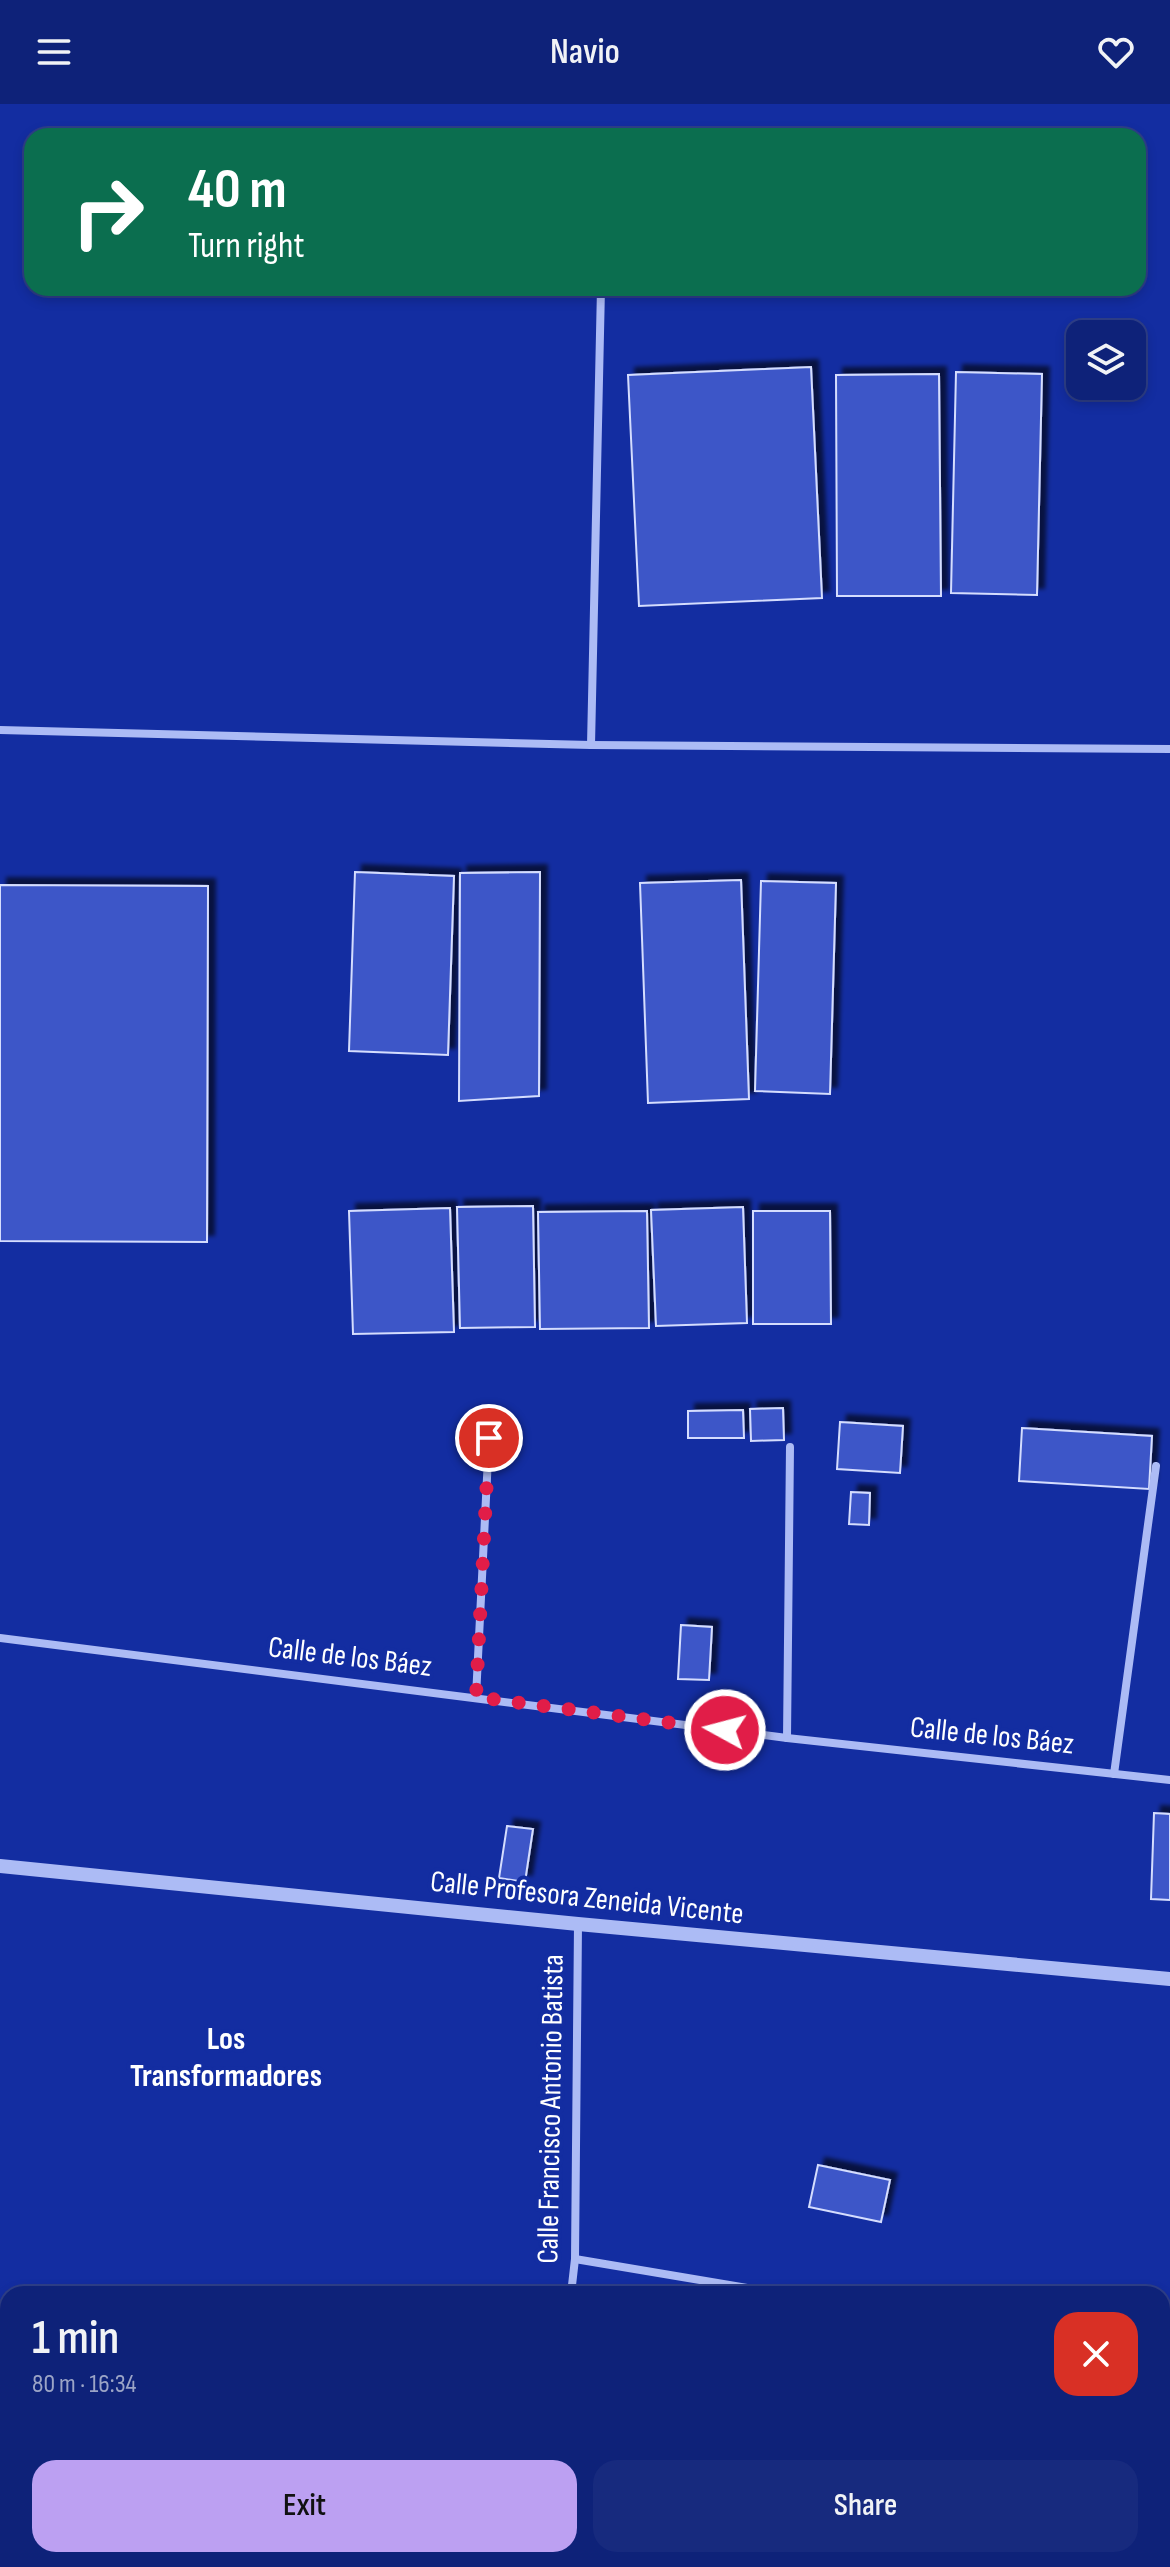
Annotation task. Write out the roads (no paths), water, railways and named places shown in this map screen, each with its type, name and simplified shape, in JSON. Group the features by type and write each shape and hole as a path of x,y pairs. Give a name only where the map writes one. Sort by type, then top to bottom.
{"street":[{"path":"591,745 601,296"},
{"path":"0,730 591,745 1170,749"},
{"path":"476,1697 489,1438"},
{"path":"787,1738 790,1447"},
{"path":"1114,1774 1156,1466"},
{"name":"Calle de los Báez","path":"0,1638 787,1738 1170,1780"},
{"name":"Calle Profesora Zeneida Vicente","path":"0,1866 1170,1979"},
{"name":"Calle Francisco Antonio Batista","path":"572,2286 575,2259 578,1924"},
{"path":"575,2259 735,2286"}],"district":[{"name":"Los Transformadores","path":"226,2058"}]}
